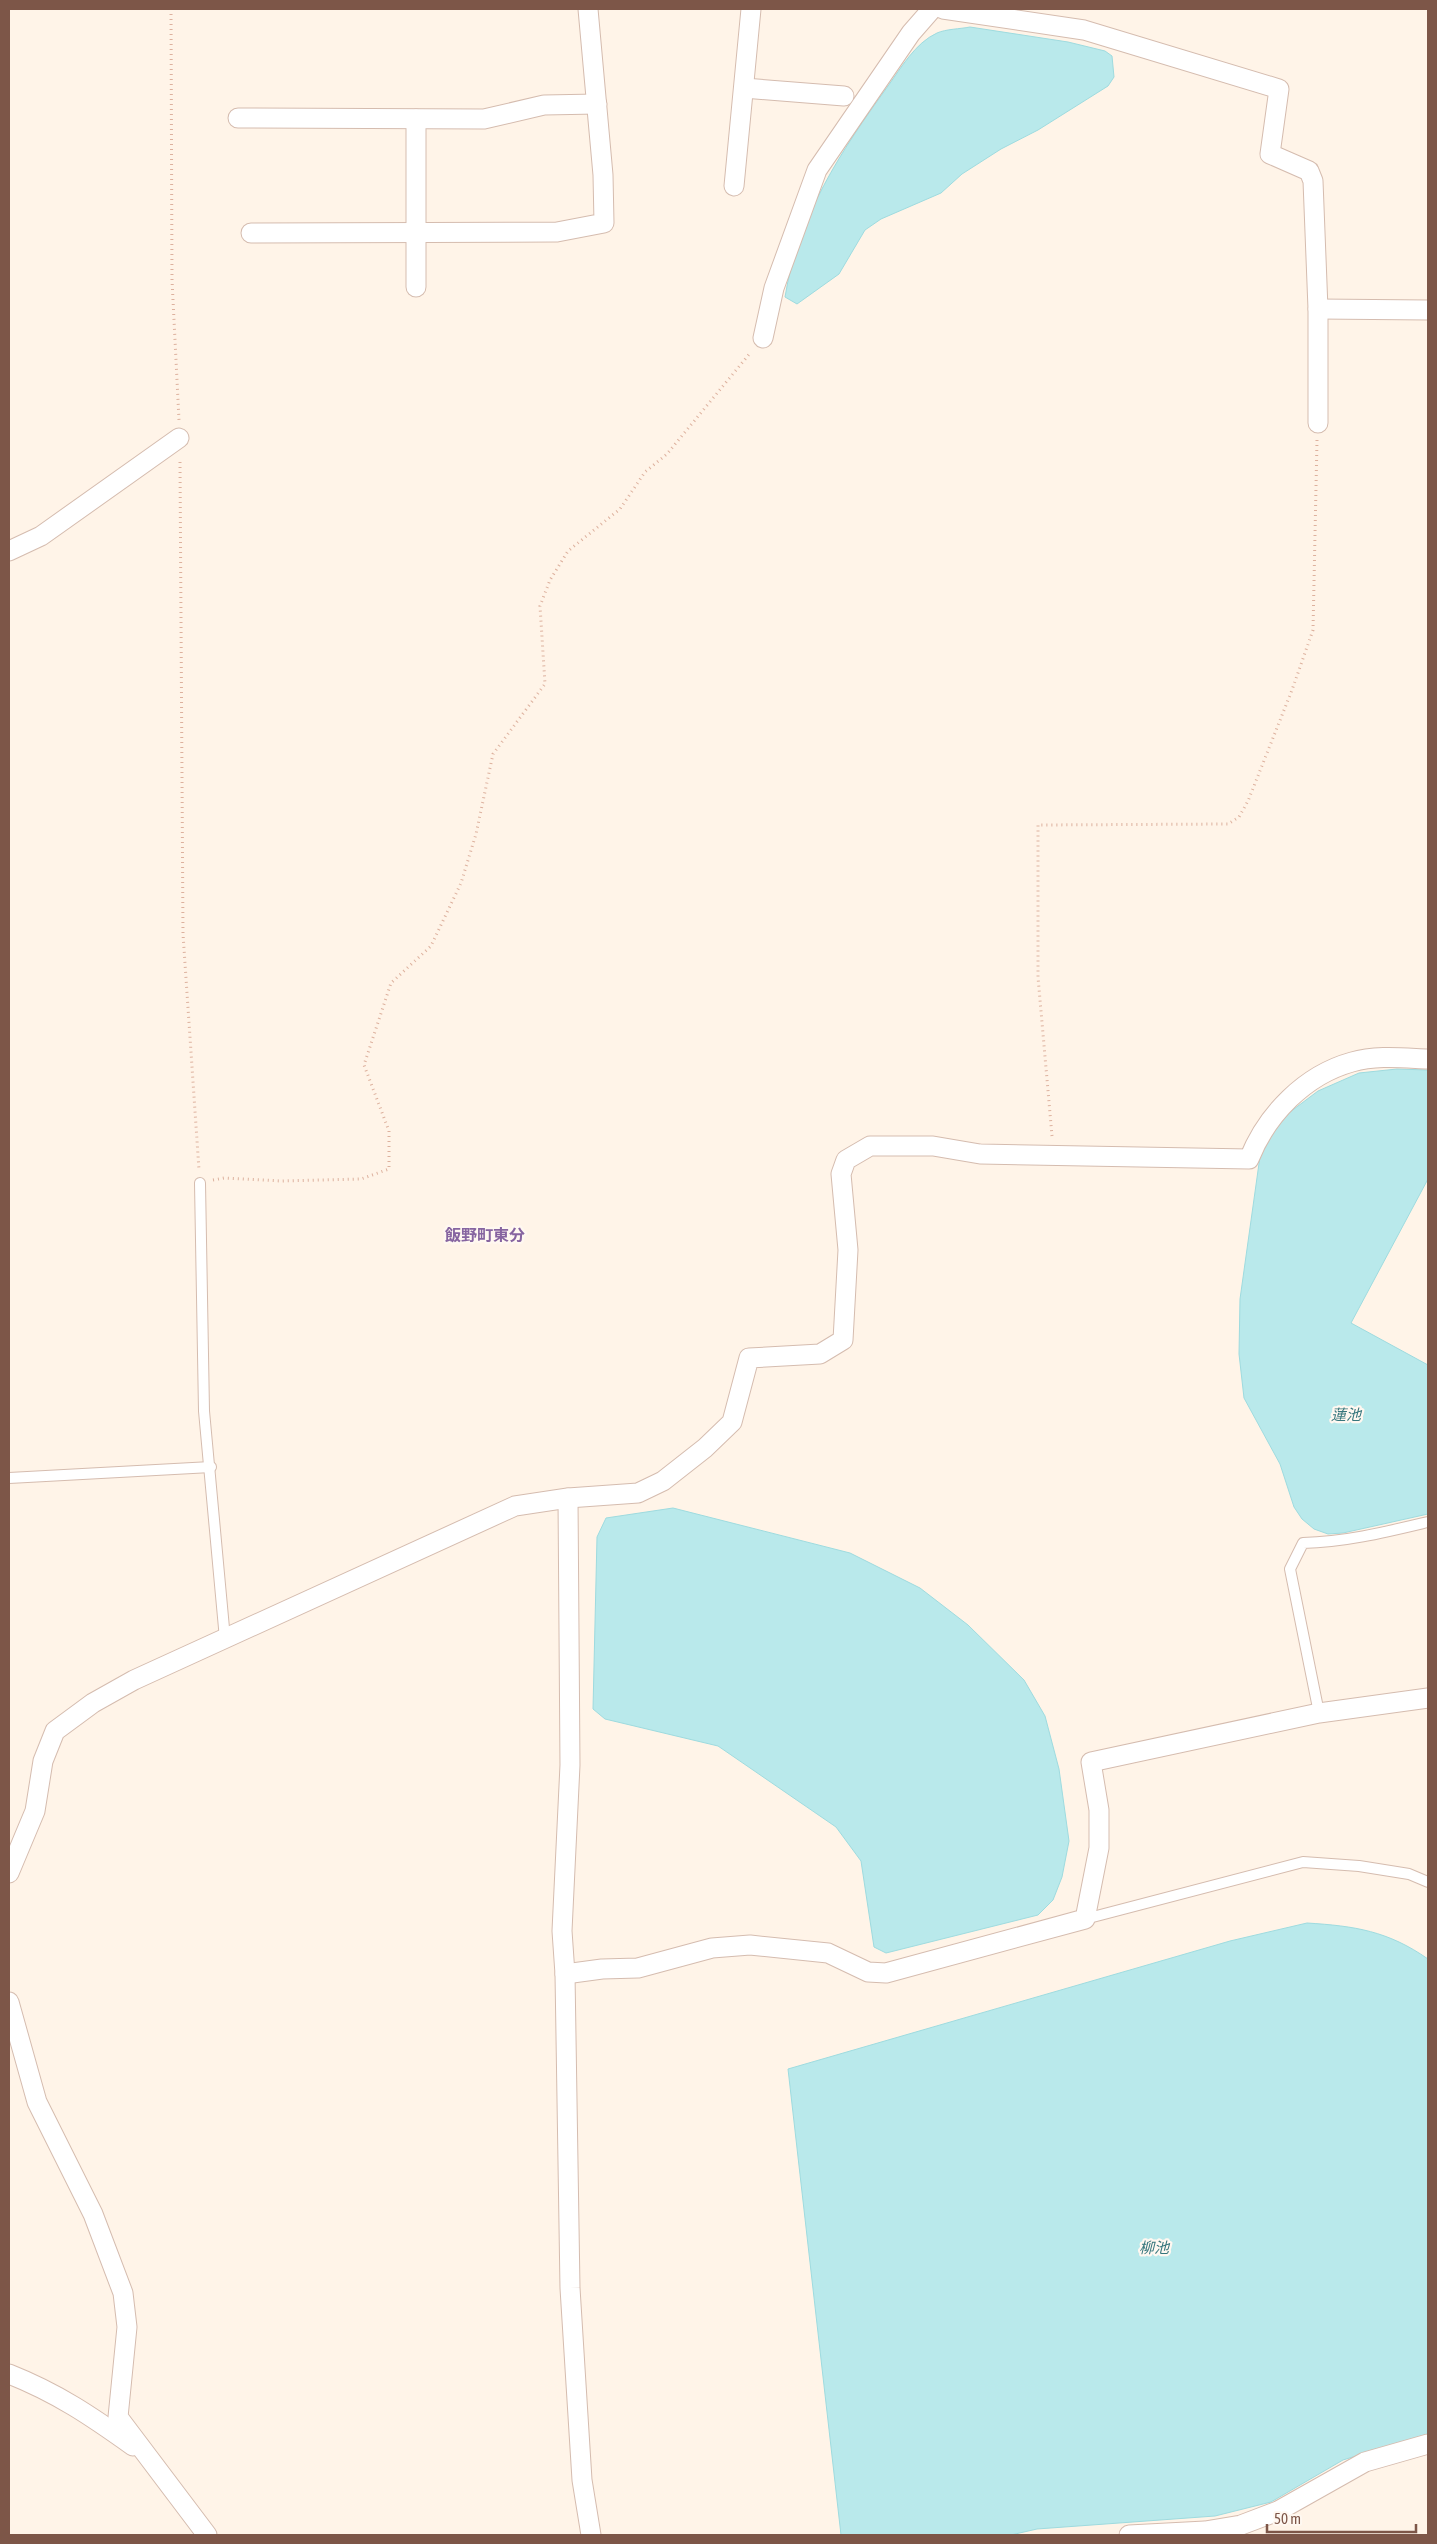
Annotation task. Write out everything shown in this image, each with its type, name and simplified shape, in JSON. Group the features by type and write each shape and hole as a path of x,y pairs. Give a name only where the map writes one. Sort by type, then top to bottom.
{"street":[{"path":"251,233 557,232 604,223 604,175 588,9"},
{"path":"734,186 751,9"},
{"path":"763,338 774,288 817,170 911,32 932,9"},
{"path":"943,9 1084,30 1278,89 1270,154 1309,171 1313,181 1318,309 1318,423"},
{"path":"744,88 844,96"},
{"path":"238,118 484,119 544,105 597,104"},
{"path":"416,119 416,286"},
{"path":"1318,309 1428,310"},
{"path":"9,551 41,536 180,438"},
{"path":"9,1873 35,1811 43,1761 55,1731 93,1703 126,1685 515,1506 568,1498 638,1494 663,1481 705,1448 732,1422 749,1358 820,1354 843,1340 848,1250 841,1174 846,1160 870,1146 933,1146 980,1154 1054,1157 1249,1159 1266,1124 1299,1090 1329,1071 1352,1062 1381,1057 1428,1059"},
{"path":"568,1498 570,1765 562,1931 565,1974 570,2288 582,2480 591,2535"},
{"path":"565,1974 602,1969 638,1968 712,1948 750,1945 828,1953 868,1972 886,1973 1085,1919 1099,1848 1099,1810 1091,1762 1319,1713 1428,1698"},
{"path":"9,2002 11,2021 37,2102 93,2214 123,2293 126,2327 118,2417 144,2454 207,2535"},
{"path":"9,2374 77,2406 144,2454"},
{"path":"1129,2535 1205,2531 1241,2525 1278,2511 1365,2462 1428,2444"}],"lane":[{"path":"200,1183 204,1411 211,1467 225,1639"},
{"path":"9,1478 211,1467"},
{"path":"1319,1713 1290,1570 1303,1543 1329,1542 1373,1536 1428,1522"},
{"path":"1085,1919 1303,1862 1359,1866 1409,1874 1428,1882"}],"path":[{"path":"172,9 172,280 180,438 183,934 200,1183 224,1178 281,1181 361,1179 389,1169 389,1131 364,1065 391,983 431,946 461,883 476,834 493,754 545,684 540,606 550,580 568,551 620,509 646,472 666,454 763,338"},
{"path":"1054,1157 1038,977 1038,825 1228,824 1239,817 1248,801 1292,690 1313,630 1318,423"}],"water":[{"path":"970,27 1068,42 1105,51 1112,56 1114,77 1108,86 1038,130 1001,149 962,174 941,193 881,219 865,230 839,274 797,304 785,297 791,267 811,212 838,160 871,110 903,64 915,49 929,37 949,30"},
{"name":"蓮池","path":"1397,1069 1428,1070 1428,1179 1351,1323 1428,1365 1428,1514 1343,1533 1328,1534 1314,1529 1302,1519 1294,1507 1280,1464 1244,1398 1239,1354 1240,1299 1262,1142 1290,1112 1318,1091 1359,1073"},
{"path":"673,1508 850,1553 920,1588 968,1625 1024,1680 1045,1716 1059,1769 1069,1841 1062,1877 1053,1900 1038,1915 886,1953 874,1947 861,1861 836,1827 718,1746 605,1719 593,1709 597,1537 606,1518"},
{"name":"柳池","path":"1307,1923 1356,1928 1385,1936 1428,1959 1428,2434 1343,2460 1271,2502 1215,2516 1037,2529 1011,2535 841,2535 788,2069 1230,1941"}],"district":[{"name":"飯野町東分","path":"485,1235"}]}
